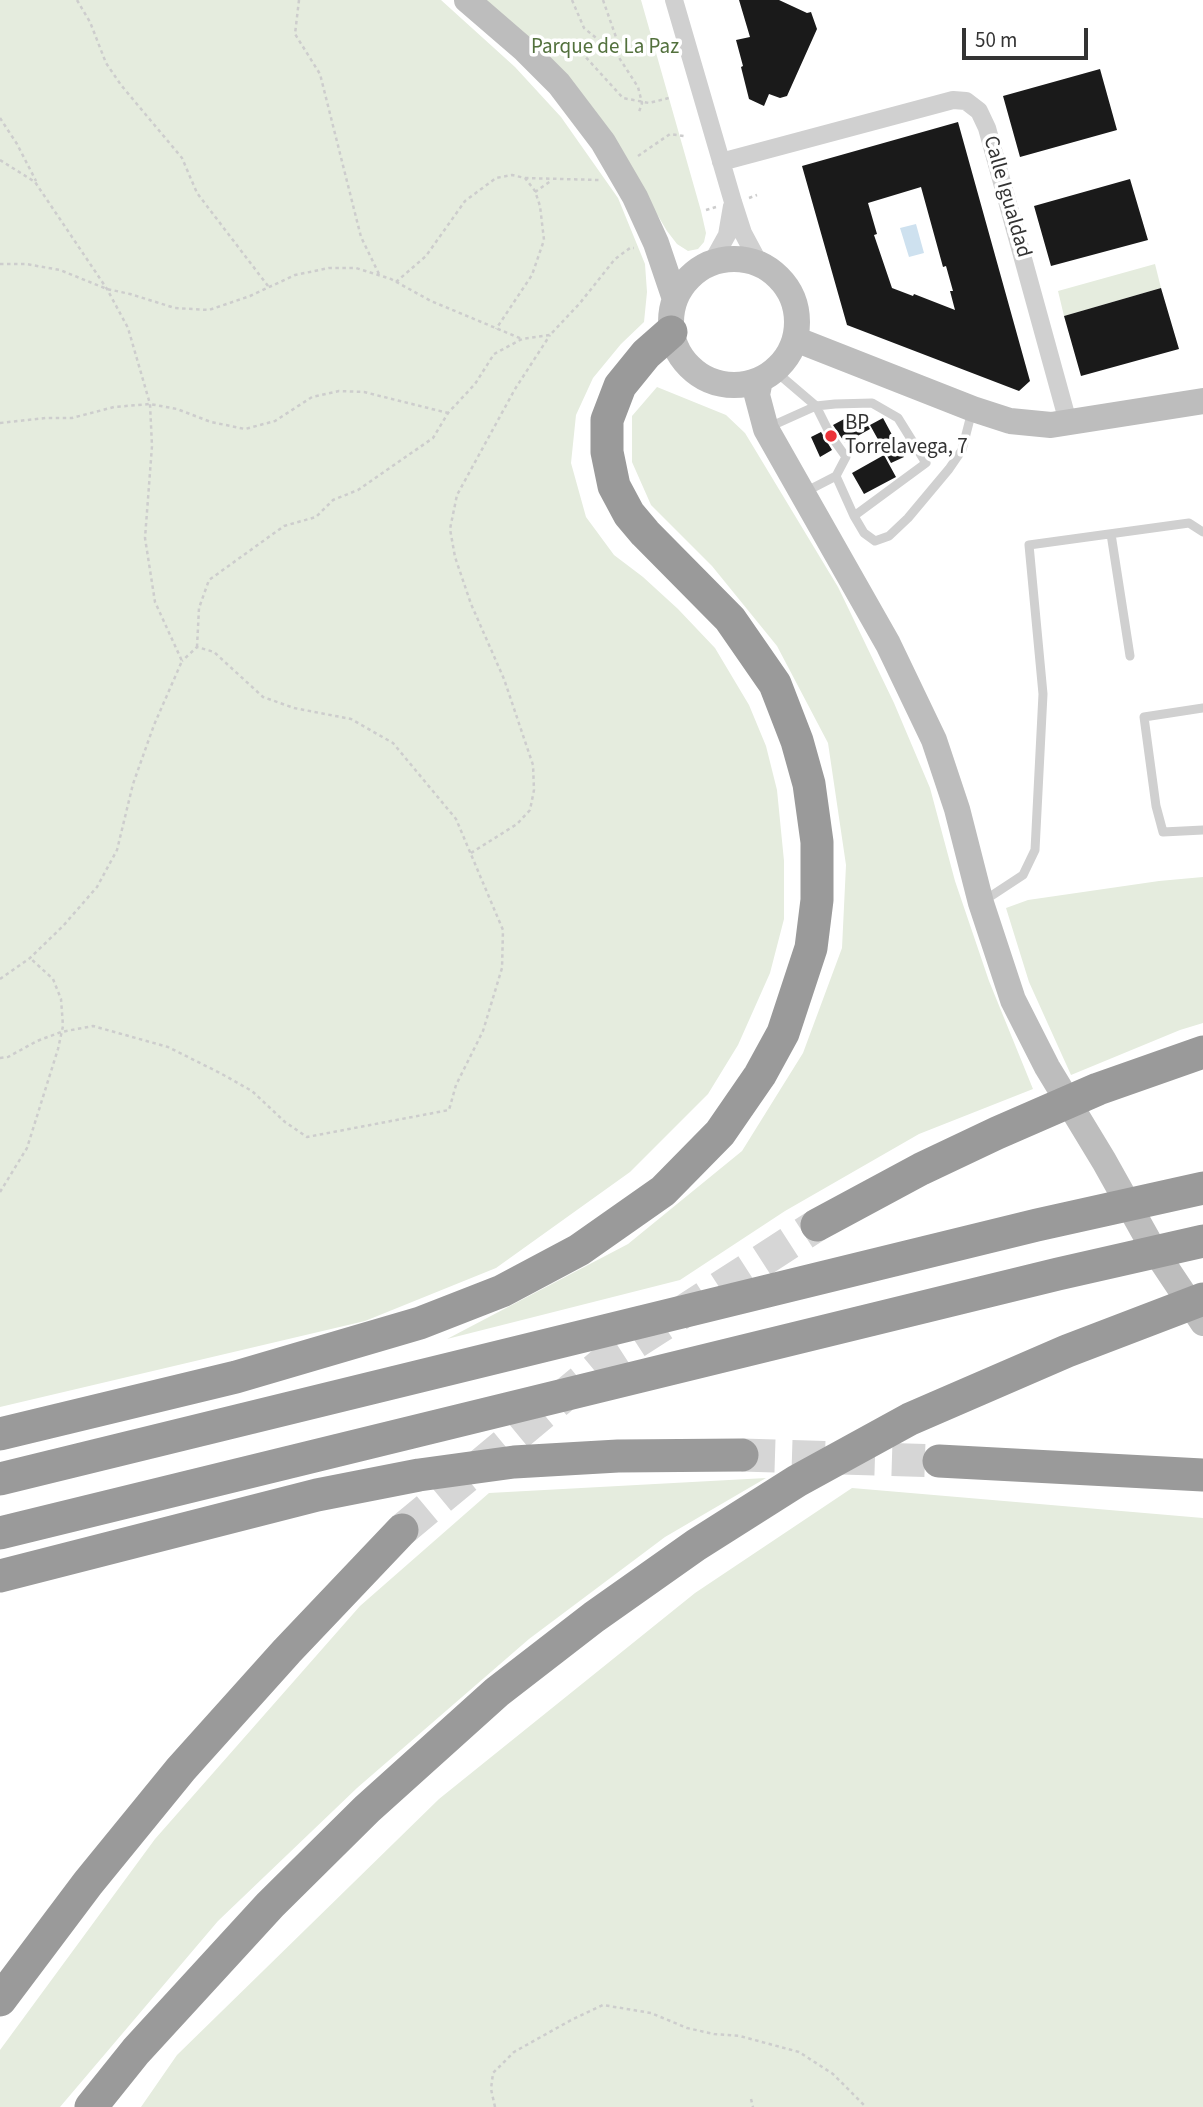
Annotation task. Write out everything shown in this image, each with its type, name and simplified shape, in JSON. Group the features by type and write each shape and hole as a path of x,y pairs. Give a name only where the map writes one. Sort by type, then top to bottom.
{"highway":[{"path":"0,1434 236,1377 420,1323 502,1291 579,1250 663,1191 719,1133 760,1075 783,1033 811,948 817,900 817,842 809,784 797,741 775,684 730,619 645,533 629,514 614,486 607,452 607,420 620,386 646,354 671,332"},
{"path":"817,1225 921,1169 997,1133 1098,1089 1203,1052"},
{"path":"0,1479 1037,1225 1203,1188"},
{"path":"0,1533 1058,1274 1203,1241"},
{"path":"91,2107 136,2051 270,1905 366,1809 497,1692 594,1617 695,1545 797,1481 910,1419 1067,1351 1203,1299"},
{"path":"0,1576 317,1495 419,1475 514,1462 618,1456 741,1455"},
{"path":"939,1461 1203,1475"},
{"path":"0,2000 88,1883 180,1769 402,1530"}],"street":[{"path":"467,0 525,50 559,84 603,142 673,255 686,262 707,265"},
{"path":"674,0 743,233 759,263"},
{"name":"Calle Igualdad","path":"721,163 953,100 966,101 979,111 987,128 1068,422"},
{"path":"635,197 675,299"},
{"path":"707,265 727,235 733,202"},
{"path":"766,429 757,395 767,375 790,352 795,340 797,315 792,294 778,276 759,263 734,258 707,265 692,274 675,299 671,314 671,332 679,353 688,366 710,380 726,384 743,384 767,375"},
{"path":"795,340 972,409 1010,421 1051,425 1203,401"},
{"path":"726,384 766,429 888,644 934,740 957,809 981,903 1013,1000 1046,1067 1104,1161 1151,1245 1203,1323"}],"lane":[{"path":"767,375 816,406 831,436 846,457 836,476 803,492"},
{"path":"766,429 816,406 872,403 898,418 926,463 854,516"},
{"path":"836,476 864,533 875,541 889,536 908,518 962,450 972,409"},
{"path":"981,903 1023,875 1035,850 1042,694 1029,545 1189,523 1203,532"},
{"path":"1111,534 1130,656"},
{"path":"1203,708 1144,717 1156,806 1163,832 1203,830"}],"path":[{"path":"77,0 90,22 106,63 182,158 197,193 269,287"},
{"path":"299,0 295,34 320,74 361,237 380,275"},
{"path":"572,0 584,28 618,56 638,88 642,103 639,112"},
{"path":"603,0 617,40 618,56"},
{"path":"547,40 557,48 568,48 582,53 623,97 642,103 669,97"},
{"path":"0,118 17,144 37,184 107,289 128,328 150,404 152,446 145,538 155,602 182,661"},
{"path":"634,163 638,156 670,135 684,136"},
{"path":"0,160 37,184"},
{"path":"396,282 426,256 465,201 496,178 512,175 525,178 602,180"},
{"path":"496,329 532,275 544,240 540,206 535,192 525,178"},
{"path":"535,192 554,179"},
{"path":"471,853 517,824 530,810 534,790 533,765 504,679 471,604 455,557 450,529 457,495 515,389 550,335 615,259 630,248 657,248"},
{"path":"0,264 26,264 60,270 107,289 175,307 209,310 250,296 295,275 329,268 356,268 380,275 522,340"},
{"path":"0,979 30,957 63,926 97,887 117,850 132,784 154,725 182,661 197,647 199,608 209,580 284,526 316,517 333,500 358,490 433,438 448,413 475,384 494,354 522,340 550,335"},
{"path":"0,423 72,418 114,407 150,404 177,409 211,422 244,429 275,421 312,397 339,391 364,392 448,413"},
{"path":"0,1058 8,1057 61,1032 93,1026 168,1047 220,1073 252,1091 285,1122 307,1137 449,1110 456,1085 483,1031 502,968 503,930 456,819 393,743 351,719 294,708 263,697 214,652 197,647"},
{"path":"0,1192 27,1148 61,1032 61,999 53,979 30,957"},
{"path":"495,2107 491,2089 494,2073 514,2052 603,2005 651,2013 687,2028 740,2036 799,2052 833,2074 866,2107"},
{"path":"751,2099 753,2107"}],"green space":[{"path":"0,0 441,0 515,67 561,117 618,198 645,264 647,292 644,322 621,344 593,378 576,415 571,463 586,517 614,555 678,609 715,648 749,705 766,746 777,790 784,861 784,919 770,973 738,1045 708,1094 630,1172 496,1268 365,1321 0,1407"},
{"name":"Parque de La Paz","path":"486,0 641,0 701,211 706,233 704,242 698,249 688,251 677,244 626,162"},
{"path":"1155,264 1161,288 1064,316 1058,291"},
{"path":"657,387 726,415 745,433 838,587 894,703 930,788 955,881 989,981 1033,1089 919,1134 785,1211 680,1280 447,1339 628,1244 742,1151 803,1053 842,948 846,865 828,743 777,646 712,566 651,505 632,462 632,416"},
{"path":"1203,877 1203,1023 1071,1075 1029,982 1006,908 1028,900"},
{"path":"766,1478 665,1537 529,1639 357,1788 218,1921 60,2107 0,2107 0,2050 155,1839 360,1606 489,1493"},
{"path":"852,1488 1203,1518 1203,2107 141,2107 177,2055 439,1799 695,1593"}],"water":[{"path":"916,224 924,253 909,257 900,228"}],"building":[{"path":"739,0 779,0 807,13 811,12 817,29 787,96 780,98 769,94 764,106 749,99 741,67 743,66 736,40 750,37"},
{"path":"1100,69 1117,130 1020,157 1003,96"},
{"path":"958,122 1030,381 1019,391 847,325 802,166","holes":["921,187 943,267 946,266 953,291 950,291 955,310 892,288 874,235 877,234 868,203"]},
{"path":"1130,179 1148,240 1051,266 1034,206"},
{"path":"1161,288 1179,349 1081,376 1064,316"},
{"path":"859,411 870,429 845,443 833,425"},
{"path":"883,418 904,457 891,463 870,425"},
{"path":"821,432 832,450 820,457 811,437"},
{"path":"884,455 896,477 864,494 852,473"}],"tunnel":[{"path":"402,1530 602,1364 817,1225"},
{"path":"742,1455 939,1461"}],"place":[{"name":"BP Torrelavega, 7","path":"831,436"}]}
